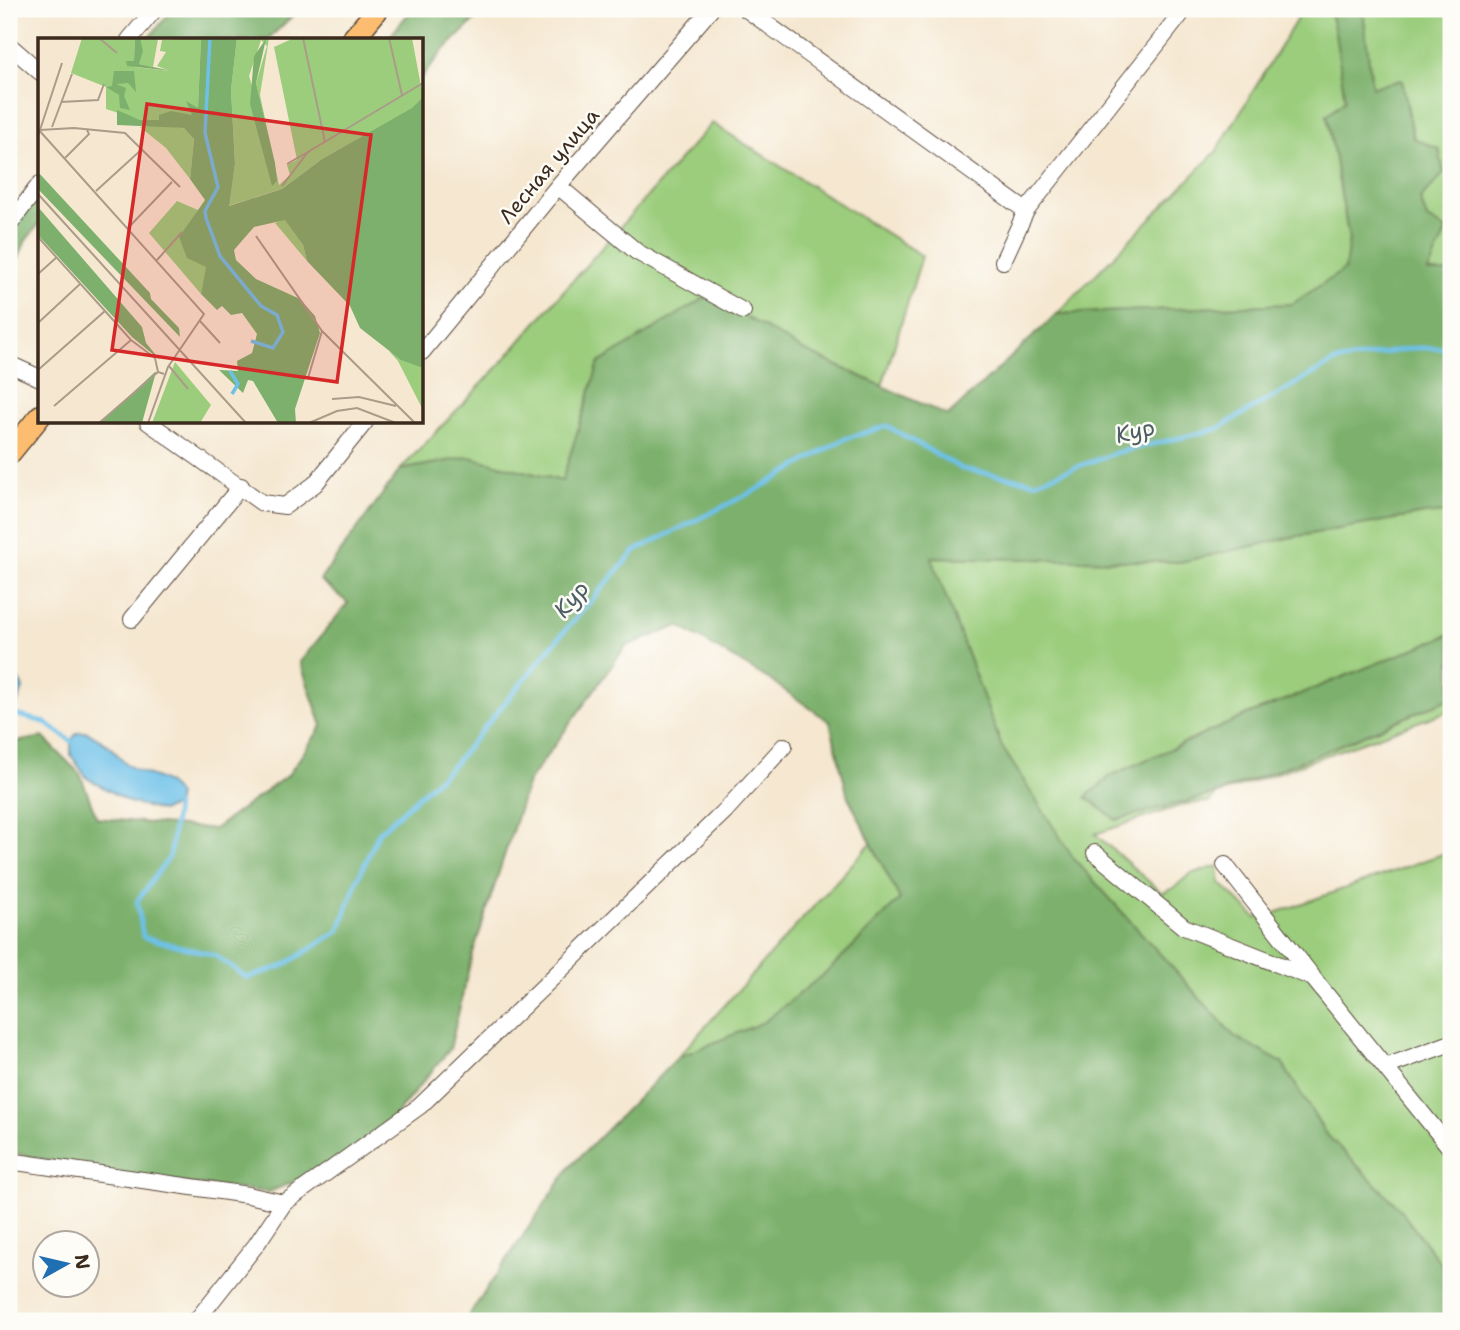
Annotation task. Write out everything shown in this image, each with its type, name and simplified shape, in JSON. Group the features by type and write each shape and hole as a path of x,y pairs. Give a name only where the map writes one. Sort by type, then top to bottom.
{"main road":[{"path":"354,38 378,9"},
{"path":"9,454 38,418"}],"street":[{"path":"131,38 155,9"},
{"name":"Лесная улица","path":"424,350 558,186 711,9"},
{"path":"746,9 1026,211"},
{"path":"1003,261 1026,211 1185,9"},
{"path":"9,45 38,70"},
{"path":"558,186 637,251 743,311"},
{"path":"9,225 38,187"},
{"path":"9,365 38,377"},
{"path":"151,424 262,503 285,506 315,484 363,424"},
{"path":"132,619 241,486"},
{"path":"196,1321 256,1245 284,1203 420,1105 725,811 784,746"},
{"path":"1095,853 1184,927 1313,978"},
{"path":"1225,865 1451,1149"},
{"path":"1385,1067 1451,1043"},
{"path":"9,1161 248,1195 284,1203"}],"green space":[{"path":"173,9 300,9 269,38 149,38"},
{"path":"412,9 486,9 443,51 424,75 424,38 389,38"},
{"path":"1303,9 1329,9 1335,32 1345,100 1327,115 1349,239 1345,270 1292,304 1057,314 1216,152"},
{"path":"1329,9 1363,9 1372,87 1402,80 1413,138 1439,149 1444,173 1420,199 1427,219 1447,230 1428,272 1451,272 1451,513 1424,514 1293,537 1180,562 931,557 1002,747 1074,859 1234,1036 1282,1063 1325,1133 1397,1206 1451,1277 1451,1321 465,1321 570,1167 677,1058 764,1022 830,969 900,899 848,797 830,722 770,680 679,626 626,646 528,782 471,959 450,1049 365,1152 269,1192 130,1178 9,1152 9,743 43,737 80,774 97,818 214,829 288,775 322,726 300,662 348,603 320,580 400,470 469,457 562,481 599,363 709,295 803,350 948,416 1057,314 1292,304 1345,269 1349,239 1327,115 1345,100"},
{"path":"1363,9 1451,9 1451,272 1428,272 1427,219 1420,199 1444,173 1414,138 1402,80 1372,88"},
{"path":"712,123 922,256 882,386 803,350 599,363 562,481 469,457 400,470 498,367"},
{"path":"38,194 38,225 26,240 18,259 9,267 9,230"},
{"path":"1451,513 1451,634 1245,716 1112,775 1086,797 1116,820 1218,793 1451,698 1451,710 1216,795 1209,802 1186,804 1095,834 1162,893 1174,888 1190,874 1218,866 1220,883 1256,918 1451,851 1451,1277 1397,1206 1325,1133 1282,1063 1234,1036 1074,859 1002,747 931,557 1180,562 1293,537 1424,514"},
{"path":"1451,634 1451,698 1218,793 1116,820 1086,797 1112,775 1245,716"},
{"path":"871,843 900,899 830,970 764,1022 677,1058"}],"water":[{"path":"9,673 16,675 23,688 9,725"},
{"path":"87,732 110,747 126,764 166,783 178,795 176,806 161,811 129,802 87,778 71,755 71,741 77,733"}],"waterway":[{"name":"Кур","path":"172,803 176,806 170,856 137,901 143,937 214,955 247,978 283,966 339,931 379,832 454,764 635,551 758,489 844,439 887,426 962,469 1035,482 1115,453 1217,429 1334,362 1414,348 1451,348"},
{"name":"Кур","path":"9,713 44,722 74,743"}]}
